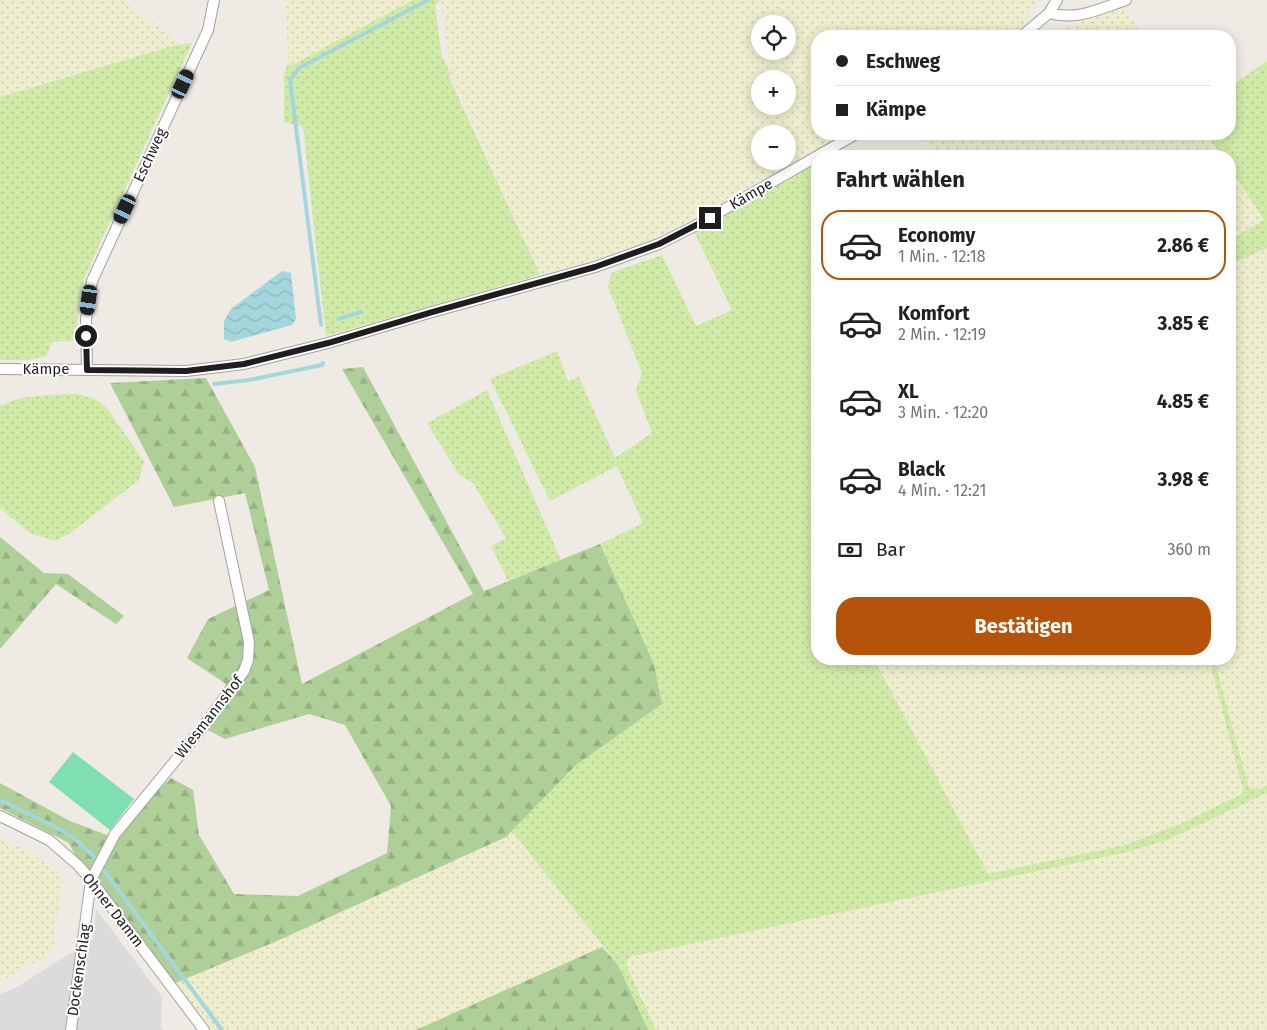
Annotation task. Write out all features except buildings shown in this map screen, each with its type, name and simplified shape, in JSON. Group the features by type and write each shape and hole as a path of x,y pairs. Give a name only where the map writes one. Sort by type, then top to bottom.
{"street":[{"name":"Eschweg","path":"87,370 86,319 92,281 208,30 214,0"},
{"path":"1029,30 1048,13 1057,0"},
{"path":"1048,13 1062,17 1078,16 1126,0"},
{"name":"Kämpe","path":"828,150 846,140"},
{"name":"Kämpe","path":"0,369 186,371 244,364 328,343 595,267 659,244 695,226 811,160"},
{"name":"Wiesmannshof","path":"91,880 115,834 203,728 246,666 249,642 219,501"},
{"name":"Ohner Damm","path":"0,816 49,840 78,865 204,1030"},
{"name":"Dockenschlag","path":"71,1030 91,880"}],"shaded area":[{"path":"96,909 162,997 161,1026 163,1030 0,1030 0,994 17,987 93,939"}],"green space":[{"path":"0,0 127,0 132,11 174,35 176,45 0,97"},
{"path":"283,0 413,0 292,65 288,63 286,5"},
{"path":"413,0 440,0 435,6 442,56 451,75 449,77 540,275 326,336 303,127 284,122 284,74 288,63 292,65"},
{"path":"441,0 1037,0 1022,27 1018,30 811,30 811,140 832,140 815,150 811,150 811,152 796,161 796,125 751,125 751,170 779,170 655,238 584,263 540,275 451,75"},
{"path":"1123,6 1139,30 1060,30"},
{"path":"192,43 84,278 78,306 77,341 52,342 46,356 29,360 0,360 0,97 176,45"},
{"path":"1267,61 1267,248 1236,262 1236,236 1264,220 1236,177 1236,150 1218,150 1211,140 1236,140 1236,82"},
{"path":"926,140 1211,140 1218,150 933,150"},
{"path":"811,166 811,665 877,665 988,874 1125,845 1180,824 1244,793 1211,665 1216,665 1249,788 1260,789 1267,785 1267,793 1167,840 1128,852 629,957 626,965 656,1030 648,1030 618,965 512,831 576,765 662,704 654,664 600,544 643,523 617,466 550,501 490,379 557,351 568,381 579,377 615,458 652,433 636,391 642,373 608,287 611,273 662,255 696,326 732,310 695,233"},
{"path":"1236,177 1264,220 1236,236"},
{"path":"1267,248 1267,785 1260,789 1249,788 1216,665 1236,665 1236,262"},
{"path":"363,367 484,591 600,544 654,664 662,704 576,765 506,837 277,941 173,984 79,863 69,843 0,808 0,783 70,821 107,835 171,778 193,790 199,835 234,894 298,896 387,853 391,806 345,725 309,714 225,739 208,730 226,684 187,658 208,619 269,590 245,493 174,507 110,383 206,378 255,467 302,684 473,594 342,369"},
{"path":"487,390 561,560 508,581 491,546 506,538 473,483 459,475 427,423"},
{"path":"79,394 97,400 106,407 144,461 139,480 69,534 55,541 30,533 0,508 0,406 28,397"},
{"path":"0,537 44,573 68,574 124,616 116,624 56,584 0,649"},
{"path":"877,665 1211,665 1244,793 1180,824 1125,845 988,874"},
{"path":"73,752 134,799 110,830 49,782"},
{"path":"1267,793 1267,1030 656,1030 626,965 629,957 1128,852 1167,840"},
{"path":"512,831 602,947 416,1030 210,1030 173,984 277,941 506,837"},
{"path":"0,837 33,854 63,877 52,952 0,982"},
{"path":"602,947 618,965 648,1030 416,1030"}],"water":[{"path":"282,271 291,273 296,319 292,325 231,342 224,339 224,321 231,309"}],"waterway":[{"path":"321,325 290,80 299,68 428,0"},
{"path":"338,319 361,312"},
{"path":"214,384 249,380 322,365 323,363"},
{"path":"0,800 58,828 75,839 94,857 222,1030"}],"route":[{"path":"86,336 87,370 186,371 244,364 328,343 595,267 659,244 710,218"}]}
